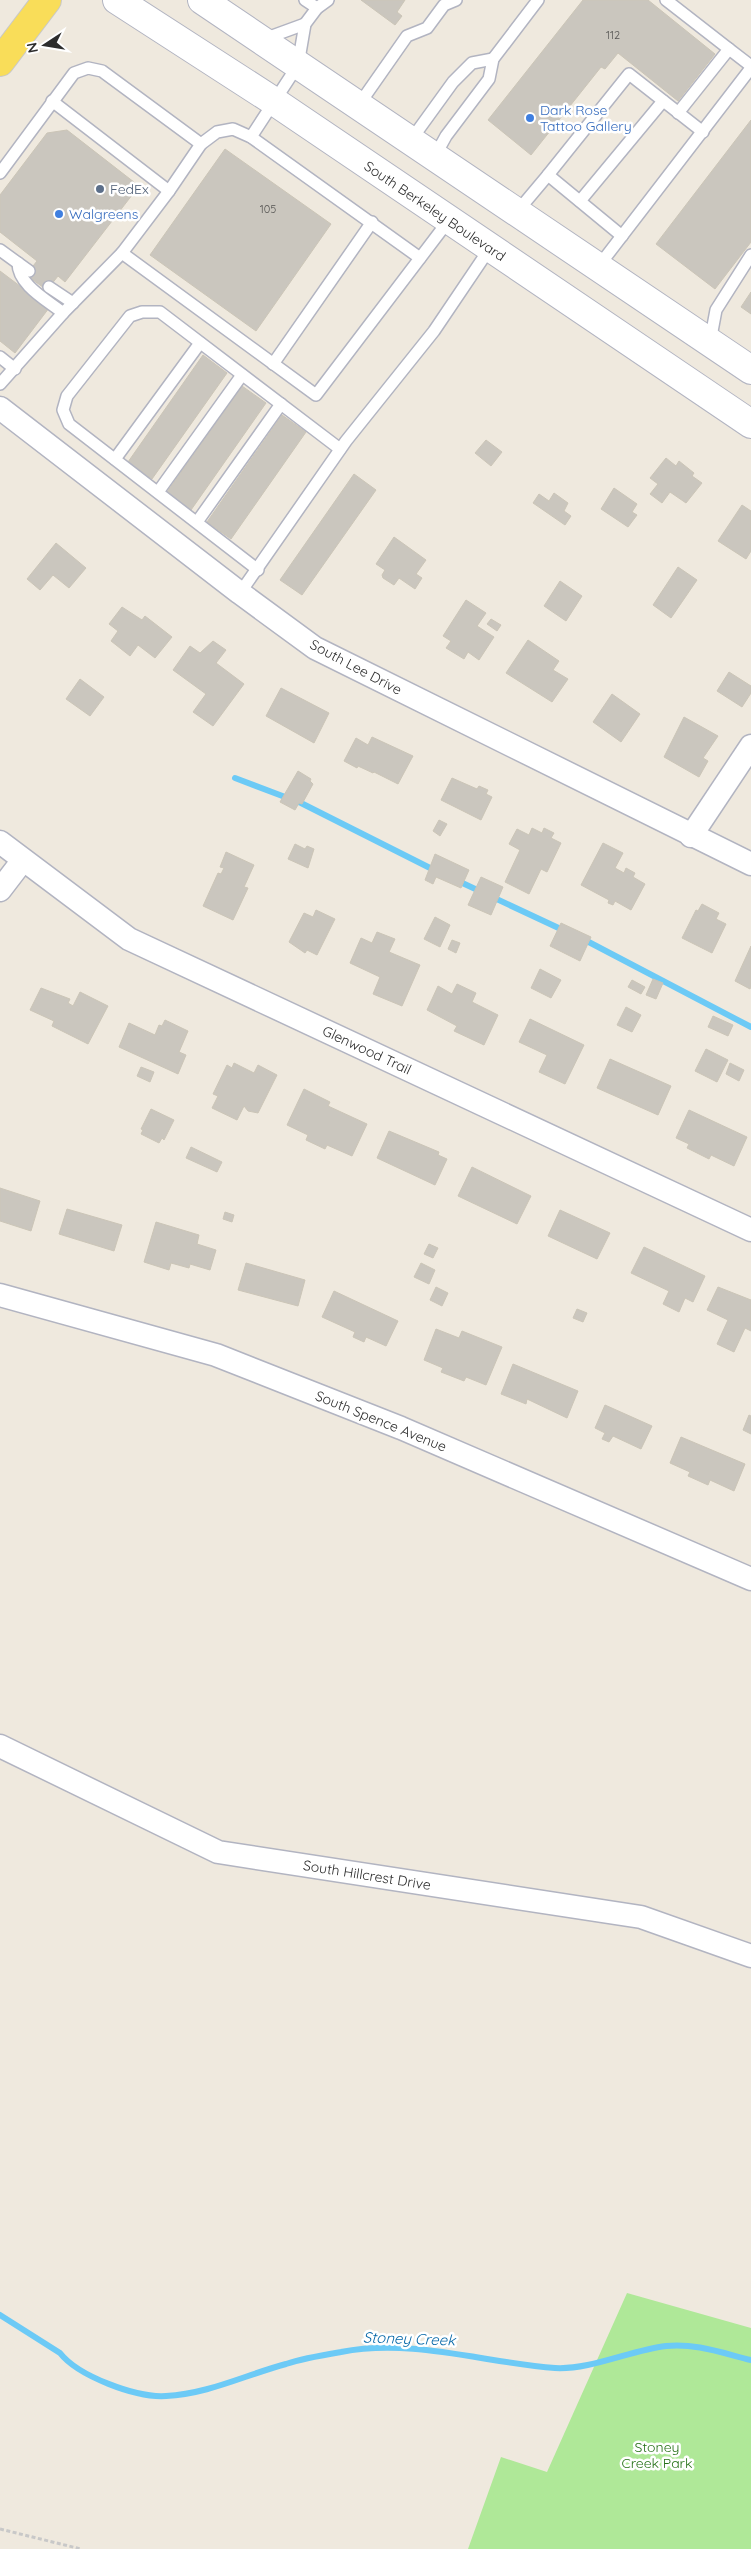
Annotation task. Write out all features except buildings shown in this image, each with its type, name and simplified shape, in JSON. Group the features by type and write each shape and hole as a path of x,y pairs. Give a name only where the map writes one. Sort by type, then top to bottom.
{"main road":[{"path":"0,62 47,0"}],"street":[{"name":"South Berkeley Boulevard","path":"117,0 275,102 751,424"},
{"path":"202,0 751,370"},
{"name":"South Lee Drive","path":"0,408 240,593 315,648 691,836 751,864"},
{"path":"691,836 751,746"},
{"name":"Glenwood Trail","path":"0,842 128,939 751,1230"},
{"path":"0,890 23,860"},
{"name":"South Spence Avenue","path":"0,1295 216,1355 401,1428 751,1579"},
{"name":"South Hillcrest Drive","path":"0,1746 218,1852 640,1918 751,1956"}],"lane":[{"path":"306,0 317,8"},
{"path":"251,137 298,65 305,24 317,8 328,0"},
{"path":"358,106 407,36 427,28 444,5 456,0"},
{"path":"435,156 446,136 489,79 494,59 538,0"},
{"path":"598,267 751,67 666,0"},
{"path":"262,40 305,24"},
{"path":"678,113 729,49"},
{"path":"410,140 453,82 472,62 494,59"},
{"path":"0,174 74,73 88,68 102,71 201,144"},
{"path":"516,213 629,74 703,132"},
{"path":"52,101 169,191"},
{"path":"580,201 663,101"},
{"path":"0,384 63,313 122,253 169,191 201,144 217,132 233,129 251,137 420,258"},
{"path":"548,174 622,236"},
{"path":"122,253 316,395 450,220"},
{"path":"273,364 372,222"},
{"path":"240,593 258,570 340,450 434,331 490,248"},
{"path":"0,250 29,271"},
{"path":"710,343 716,310 751,255"},
{"path":"18,263 18,273 24,281 63,313"},
{"path":"49,287 73,304"},
{"path":"258,570 69,424 63,410 67,396 130,316 142,312 160,312 340,450"},
{"path":"115,459 200,343"},
{"path":"0,357 15,369"},
{"path":"158,492 242,374"},
{"path":"197,522 281,404"}],"path":[{"path":"0,2529 81,2549"}],"green space":[{"name":"Stoney Creek Park","path":"627,2293 751,2328 751,2549 468,2549 501,2457 547,2472"}],"waterway":[{"path":"235,778 301,803 436,871"},
{"path":"456,880 565,931"},
{"path":"583,939 751,1027"},
{"name":"Stoney Creek","path":"0,2315 60,2353 68,2362 80,2370 108,2384 154,2396 182,2395 197,2392 300,2360 368,2348 422,2350 555,2368 583,2366 639,2351 677,2345 709,2349 751,2360"}],"place":[{"name":"Dark Rose Tattoo Gallery","path":"530,118"},
{"name":"FedEx","path":"100,189"},
{"name":"Walgreens","path":"59,214"}]}
